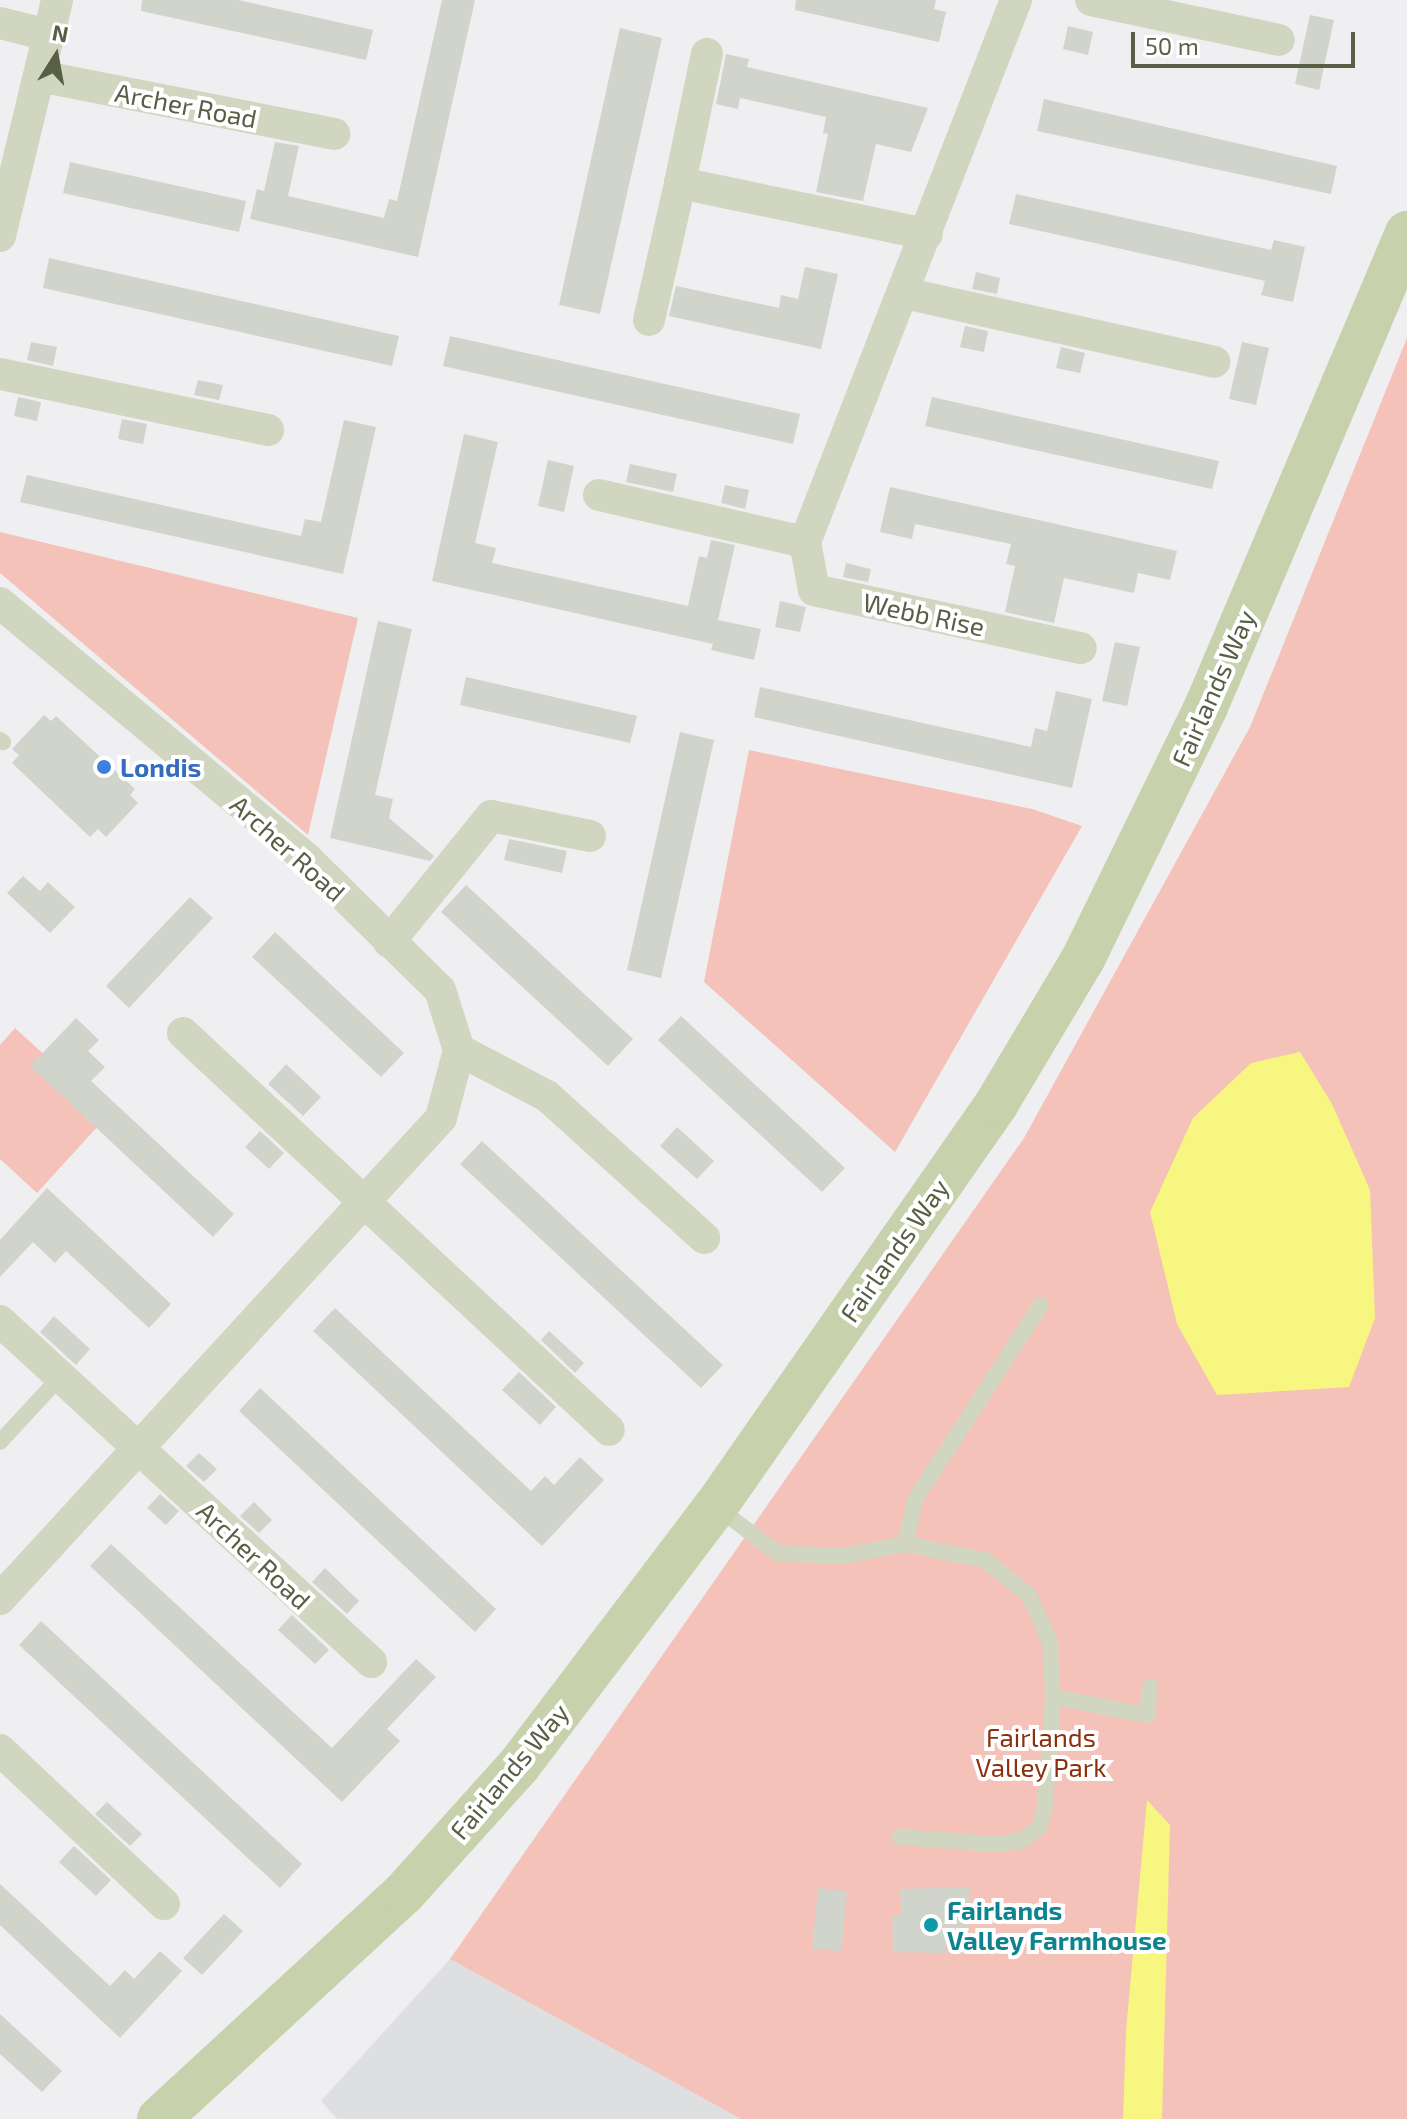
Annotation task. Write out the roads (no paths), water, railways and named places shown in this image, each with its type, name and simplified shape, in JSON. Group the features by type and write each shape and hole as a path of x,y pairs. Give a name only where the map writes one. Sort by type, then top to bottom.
{"main road":[{"name":"Fairlands Way","path":"159,2119 415,1881 520,1764 716,1506 997,1103 1083,959 1206,707 1407,233"}],"street":[{"path":"0,236 57,0"},
{"path":"599,495 805,542 1016,0"},
{"path":"1091,0 1279,40"},
{"path":"0,23 48,35"},
{"path":"649,320 707,54"},
{"name":"Archer Road","path":"39,76 334,134"},
{"path":"680,183 927,234"},
{"path":"904,293 1214,362"},
{"path":"0,374 268,430"},
{"name":"Webb Rise","path":"805,542 814,590 1081,648"},
{"name":"Archer Road","path":"0,603 308,860 440,990 459,1050"},
{"path":"389,942 491,816 590,836"},
{"path":"183,1033 609,1430"},
{"path":"0,1599 441,1118 459,1050 547,1096 704,1238"},
{"name":"Archer Road","path":"0,1321 371,1662"},
{"path":"0,1750 164,1904"}],"lane":[{"path":"905,1544 916,1498 1041,1305"},
{"path":"0,1442 59,1378"},
{"path":"716,1506 777,1553 841,1556 905,1544 985,1560 1029,1595 1050,1642 1053,1697 1045,1808 1039,1828 1020,1841 995,1844 900,1837"},
{"path":"1053,1697 1147,1715 1150,1686"}],"place":[{"name":"Londis","path":"104,767"},
{"name":"Fairlands Valley Farmhouse","path":"931,1925"}],"park label":[{"name":"Fairlands Valley Park","path":"1041,1752"}]}
